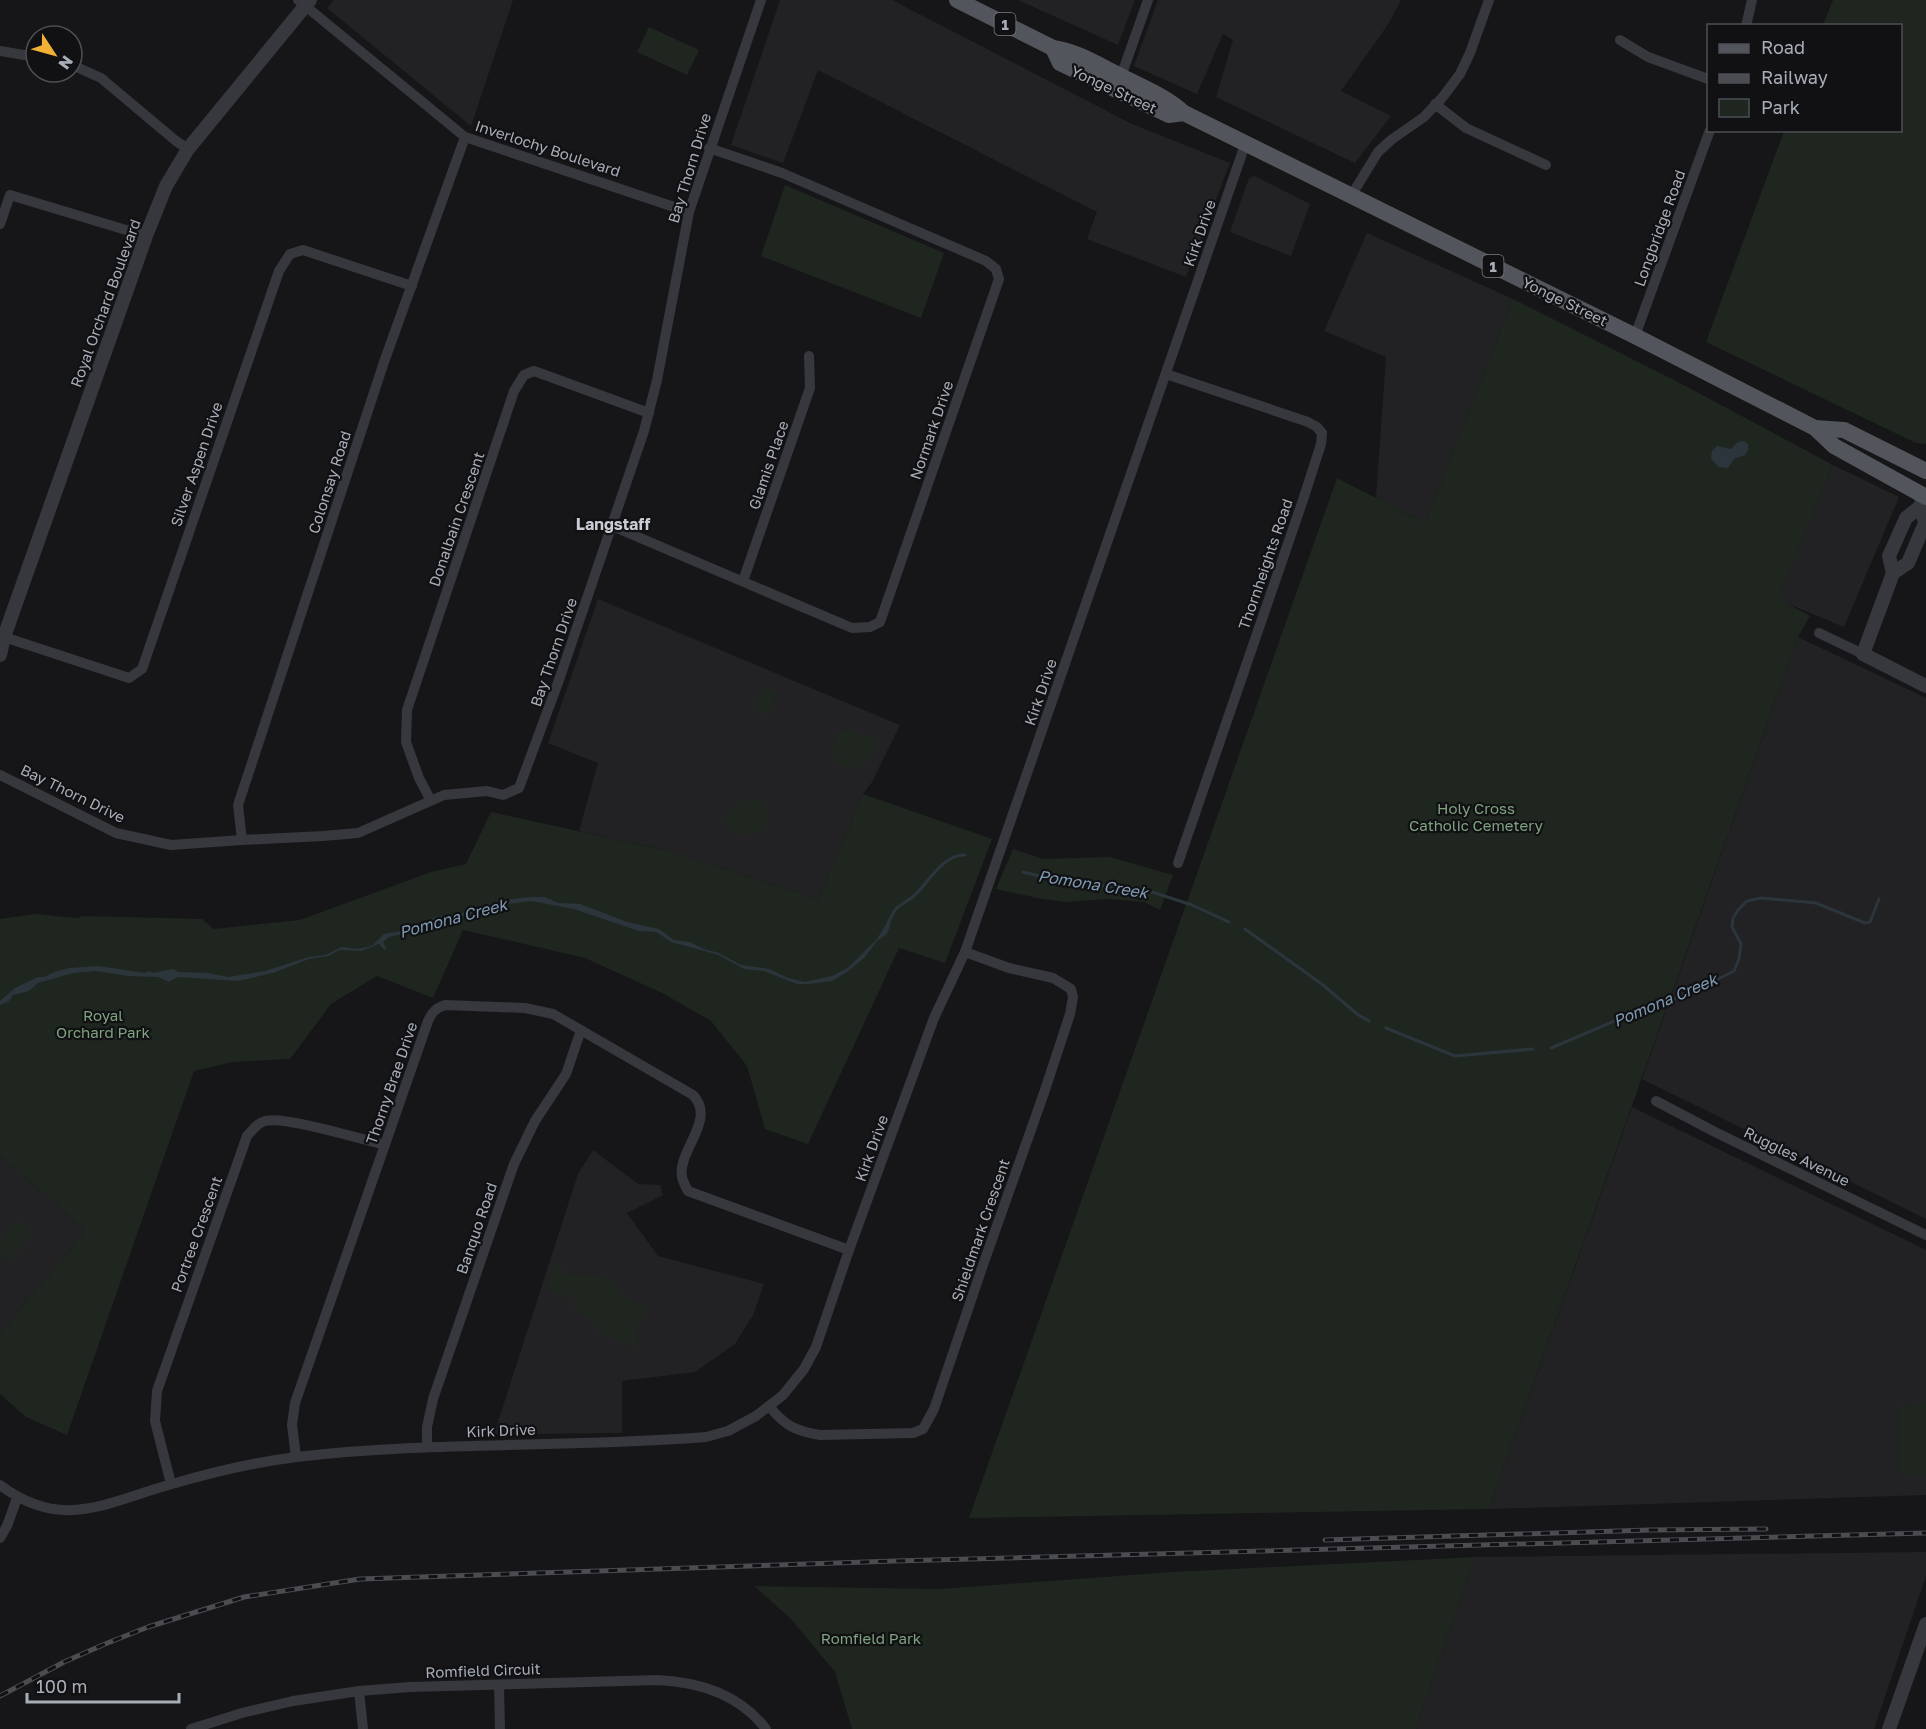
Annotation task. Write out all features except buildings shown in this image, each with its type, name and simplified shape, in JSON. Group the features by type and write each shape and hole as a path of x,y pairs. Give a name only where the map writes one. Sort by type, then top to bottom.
{"main road":[{"name":"Yonge Street","path":"957,0 1053,48 1060,63 1118,83 1169,115 1184,113 1246,142 1815,428 1833,446 1923,500"},
{"name":"Yonge Street","path":"1815,428 1844,430 1926,473"},
{"path":"1923,500 1926,473"}],"street":[{"name":"Bay Thorn Drive","path":"0,775 116,832 133,838 171,845 358,832 444,795 487,791 503,795 519,788 556,690 649,413 689,212 761,0"},
{"path":"1118,83 1148,0"},
{"path":"1352,196 1378,152 1424,117 1450,87 1465,64 1489,0"},
{"path":"1746,24 1752,0"},
{"name":"Inverlochy Boulevard","path":"304,2 465,137 689,212"},
{"name":"Royal Orchard Boulevard","path":"0,655 4,637 146,236 166,186 188,149 304,2"},
{"path":"1620,40 1648,57 1707,79"},
{"path":"0,51 24,55"},
{"path":"84,70 101,78 188,149"},
{"path":"1435,104 1466,128 1546,165"},
{"name":"Longbridge Road","path":"1635,336 1709,132"},
{"name":"Colonsay Road","path":"242,840 238,805 384,362 465,137"},
{"name":"Kirk Drive","path":"0,1485 17,1498 47,1509 79,1510 112,1503 171,1484 237,1467 296,1457 427,1447 706,1437 742,1424 769,1406 793,1384 816,1347 934,1018 965,952 1246,142"},
{"name":"Normark Drive","path":"612,526 852,628 870,627 880,622 999,279 996,269 986,261 782,173 709,148"},
{"path":"0,224 10,195 146,236"},
{"name":"Silver Aspen Drive","path":"4,637 129,678 142,669 279,271 290,254 303,250 412,286"},
{"name":"Glamis Place","path":"743,581 810,388 809,356"},
{"name":"Donalbain Crescent","path":"430,800 406,742 407,710 514,391 524,375 534,371 649,413"},
{"name":"Thornheights Road","path":"1166,374 1308,422 1322,433 1321,444 1303,500 1178,863"},
{"path":"1863,654 1893,573 1889,556 1906,518 1923,500"},
{"path":"1893,573 1908,563 1925,523 1923,500"},
{"path":"1819,633 1926,686"},
{"name":"Shieldmark Crescent","path":"769,1406 781,1421 806,1433 820,1435 913,1433 923,1430 934,1409 1044,1094 1070,1014 1072,997 1071,989 1058,981 1009,968 965,952"},
{"name":"Thorny Brae Drive","path":"296,1457 291,1425 295,1403 428,1020 438,1007 445,1005 525,1008 553,1014 693,1095 701,1107 682,1171 682,1178 688,1191 849,1250"},
{"name":"Banquo Road","path":"427,1447 433,1399 514,1164 535,1121 566,1074 581,1030"},
{"name":"Ruggles Avenue","path":"1656,1101 1926,1236"},
{"name":"Portree Crescent","path":"171,1484 155,1421 157,1391 247,1136 257,1124 272,1120 385,1145"},
{"path":"0,1538 17,1498"},
{"path":"1889,1729 1926,1624"},
{"name":"Romfield Circuit","path":"191,1729 242,1713 293,1701 359,1691 410,1687 658,1680 704,1686 729,1697 749,1711 766,1729"},
{"path":"499,1685 500,1729"},
{"path":"359,1691 363,1729"}],"shaded area":[{"path":"334,0 513,0 471,126 327,8"},
{"path":"780,0 892,0 1132,124 1230,163 1186,277 1087,239 1097,212 818,70 783,163 731,145"},
{"path":"1018,0 1135,0 1118,45"},
{"path":"1158,0 1401,0 1389,23 1341,91 1391,116 1355,163 1216,97 1233,40 1223,34 1197,94 1134,66"},
{"path":"1255,176 1310,204 1291,256 1230,232 1249,178"},
{"path":"1367,233 1513,299 1425,523 1376,498 1386,357 1324,331"},
{"path":"1833,465 1899,497 1844,627 1777,599"},
{"path":"598,599 900,725 872,782 863,794 818,899 665,850 579,831 598,763 548,743"},
{"path":"1798,637 1926,698 1926,1219 1642,1079"},
{"path":"1632,1107 1926,1250 1926,1495 1489,1509"},
{"path":"593,1150 638,1184 660,1185 663,1195 627,1213 658,1256 764,1284 753,1315 735,1344 695,1372 622,1381 622,1433 494,1434 578,1174"},
{"path":"0,1155 86,1231 0,1333"},
{"path":"1926,1552 1926,1576 1874,1729 1416,1729 1475,1557"}],"green space":[{"path":"1833,0 1926,0 1926,444 1916,443 1706,342 1784,132 1902,132 1902,24 1823,24"},
{"path":"649,27 699,50 687,75 637,52"},
{"path":"785,185 944,253 921,318 761,256"},
{"name":"Holy Cross Catholic Cemetery","path":"1513,299 1678,382 1833,465 1778,598 1810,616 1798,637 1489,1509 969,1518 1337,478 1425,523"},
{"path":"762,687 777,693 768,715 753,709"},
{"path":"853,730 868,738 872,732 877,745 867,761 852,770 837,764 830,750 838,733"},
{"name":"Royal Orchard Park","path":"863,794 992,839 945,963 899,948 808,1144 765,1129 747,1066 711,1021 662,993 585,958 463,930 433,998 377,976 331,1004 290,1059 232,1062 194,1071 67,1435 26,1417 0,1394 0,1333 86,1231 0,1155 0,919 36,914 76,918 83,916 202,919 214,929 300,920 431,872 466,864 491,812 665,850 818,899"},
{"path":"748,798 762,801 769,812 770,821 764,829 757,833 740,832 736,836 723,820 729,811 732,812 737,802"},
{"path":"1013,849 1043,859 1110,857 1173,875 1160,910 1144,902 1108,899 1065,902 1042,899 996,889"},
{"path":"18,1220 33,1233 11,1261 0,1252 0,1243"},
{"path":"555,1264 569,1275 600,1276 610,1280 627,1299 646,1308 636,1332 639,1348 599,1333 599,1328 589,1324 591,1317 573,1309 576,1300 547,1288"},
{"path":"1926,1401 1926,1476 1901,1473 1899,1461 1901,1405 1907,1408"},
{"name":"Romfield Park","path":"1475,1557 1416,1729 852,1729 835,1672 790,1618 754,1586 939,1589 1172,1572"}],"water":[{"path":"1744,441 1748,444 1748,450 1745,455 1734,459 1728,468 1718,467 1711,458 1712,451 1717,446 1731,449 1738,442"},
{"path":"545,897 558,903 580,904 627,922 659,929 674,940 690,942 719,953 741,965 769,969 788,978 805,982 832,976 849,967 877,939 888,921 891,923 887,934 877,941 864,958 847,972 832,981 797,984 764,971 744,969 719,955 671,942 656,932 639,931 574,909 531,901 494,906 482,912 444,921 438,925 429,924 417,931 389,937 383,942 385,950 379,944 361,951 339,950 329,956 309,959 273,973 238,981 178,977 169,982 158,977 95,971 73,973 38,983 29,991 13,995 9,1001 0,1005 0,1001 15,988 38,977 69,968 99,966 145,973 173,969 179,972 209,973 228,977 265,971 309,957 325,955 342,947 356,949 368,947 384,934 407,930 435,917 480,910 498,901"}],"waterway":[{"name":"Pomona Creek","path":"888,923 896,909 914,896 936,870 950,859 965,855"},
{"name":"Pomona Creek","path":"1023,872 1064,882 1081,881 1108,887 1140,888 1192,905 1229,922"},
{"name":"Pomona Creek","path":"1551,1048 1631,1014 1679,997 1694,986 1716,980 1734,971 1739,959 1741,944 1732,927 1733,918 1747,901 1761,898 1816,903 1865,923 1870,922 1879,899"},
{"name":"Pomona Creek","path":"1245,929 1369,1021"},
{"name":"Pomona Creek","path":"1386,1028 1455,1056 1533,1049"}],"railway":[{"path":"1325,1540 1650,1530 1766,1529"},
{"path":"0,1696 64,1662 148,1627 244,1597 360,1579 895,1561 1926,1533"}],"district":[{"name":"Langstaff","path":"613,524"}]}
